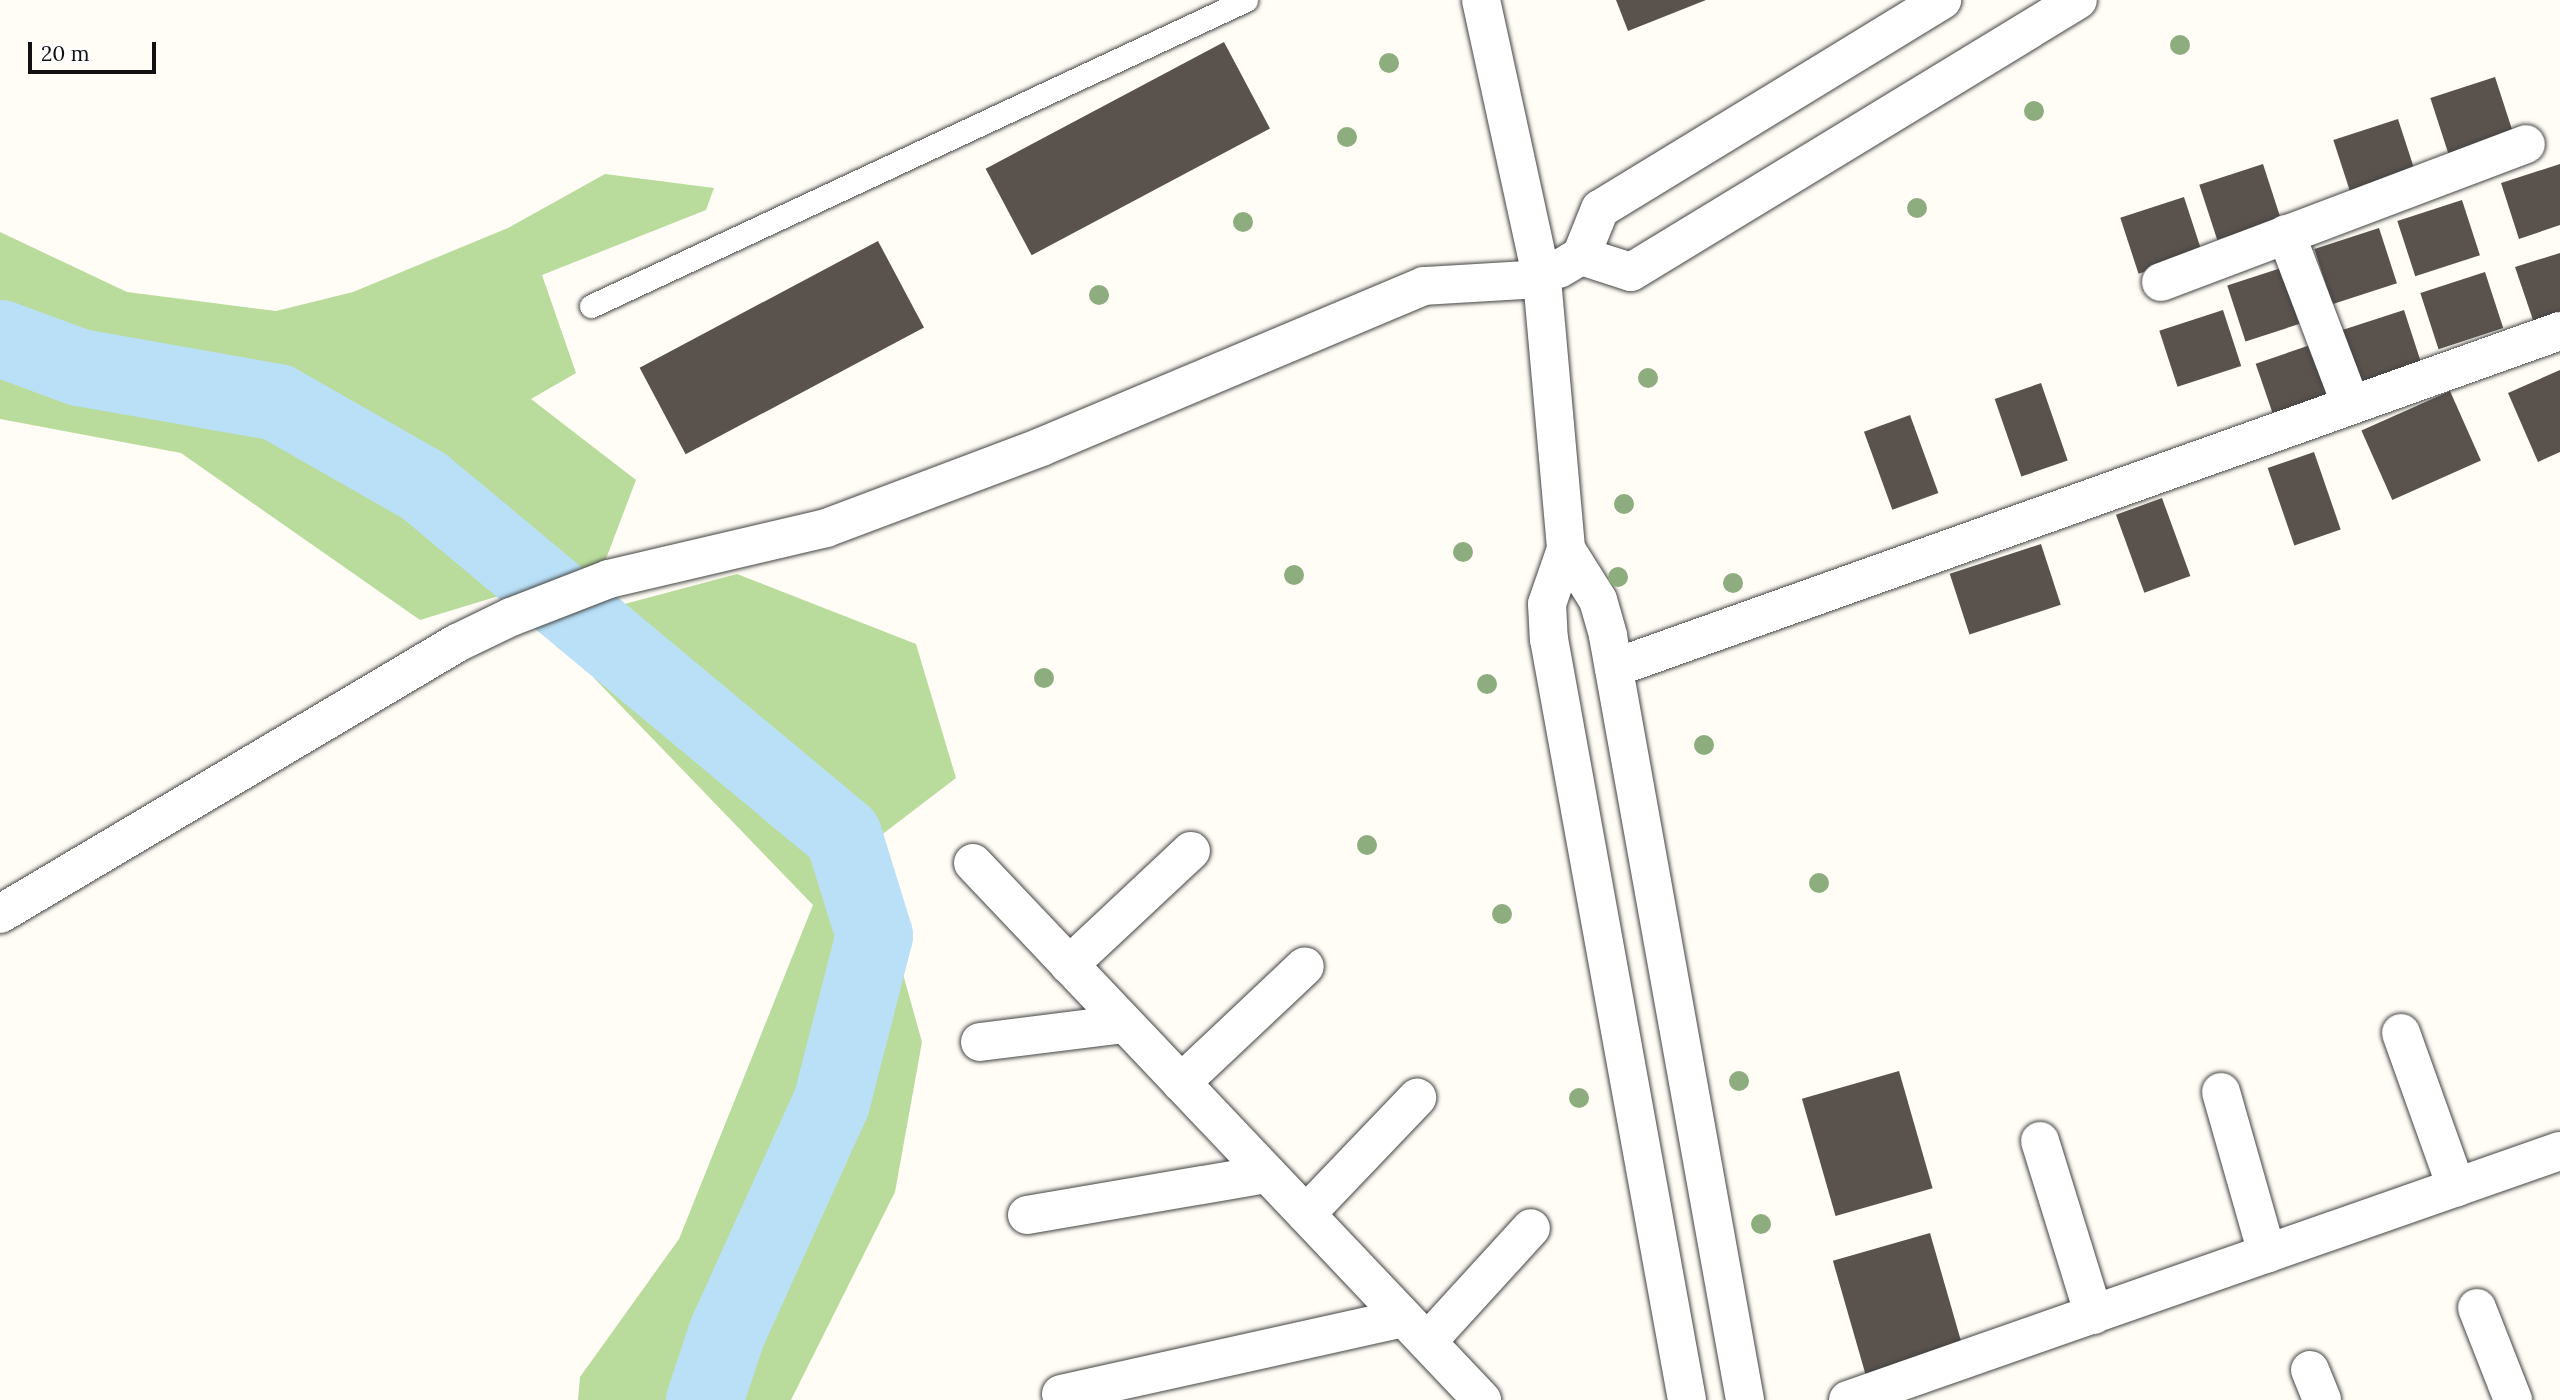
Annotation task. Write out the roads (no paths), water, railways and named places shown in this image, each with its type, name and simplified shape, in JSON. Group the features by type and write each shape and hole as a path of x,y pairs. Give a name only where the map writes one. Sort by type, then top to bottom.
{"street":[{"path":"1481,0 1542,279 1566,549 1547,604 1549,639 1687,1400"},
{"path":"0,914 445,650 511,617 609,579 826,528 1041,447 1424,286 1542,279 1581,256 1600,209 1942,0"},
{"path":"1581,256 1631,272 2078,0"},
{"path":"2161,282 2526,144"},
{"path":"2286,234 2351,405"},
{"path":"1614,668 2560,331"},
{"path":"1566,549 1598,600 1614,668 1745,1400"},
{"path":"1069,965 1191,851"},
{"path":"973,863 1482,1400"},
{"path":"1181,1083 1305,966"},
{"path":"980,1042 1125,1024"},
{"path":"2400,1033 2456,1187"},
{"path":"2221,1091 2267,1254"},
{"path":"1306,1214 1417,1098"},
{"path":"2040,1141 2094,1315"},
{"path":"1848,1400 1920,1389 2094,1315 2560,1151"},
{"path":"1027,1215 1268,1174"},
{"path":"1061,1394 1416,1330 1531,1228"},
{"path":"2477,1308 2513,1400"}],"lane":[{"path":"591,306 1246,0"}],"waterway":[{"path":"0,338 79,367 277,402 424,486 843,835 874,935 831,1102 726,1334 704,1400"}]}
